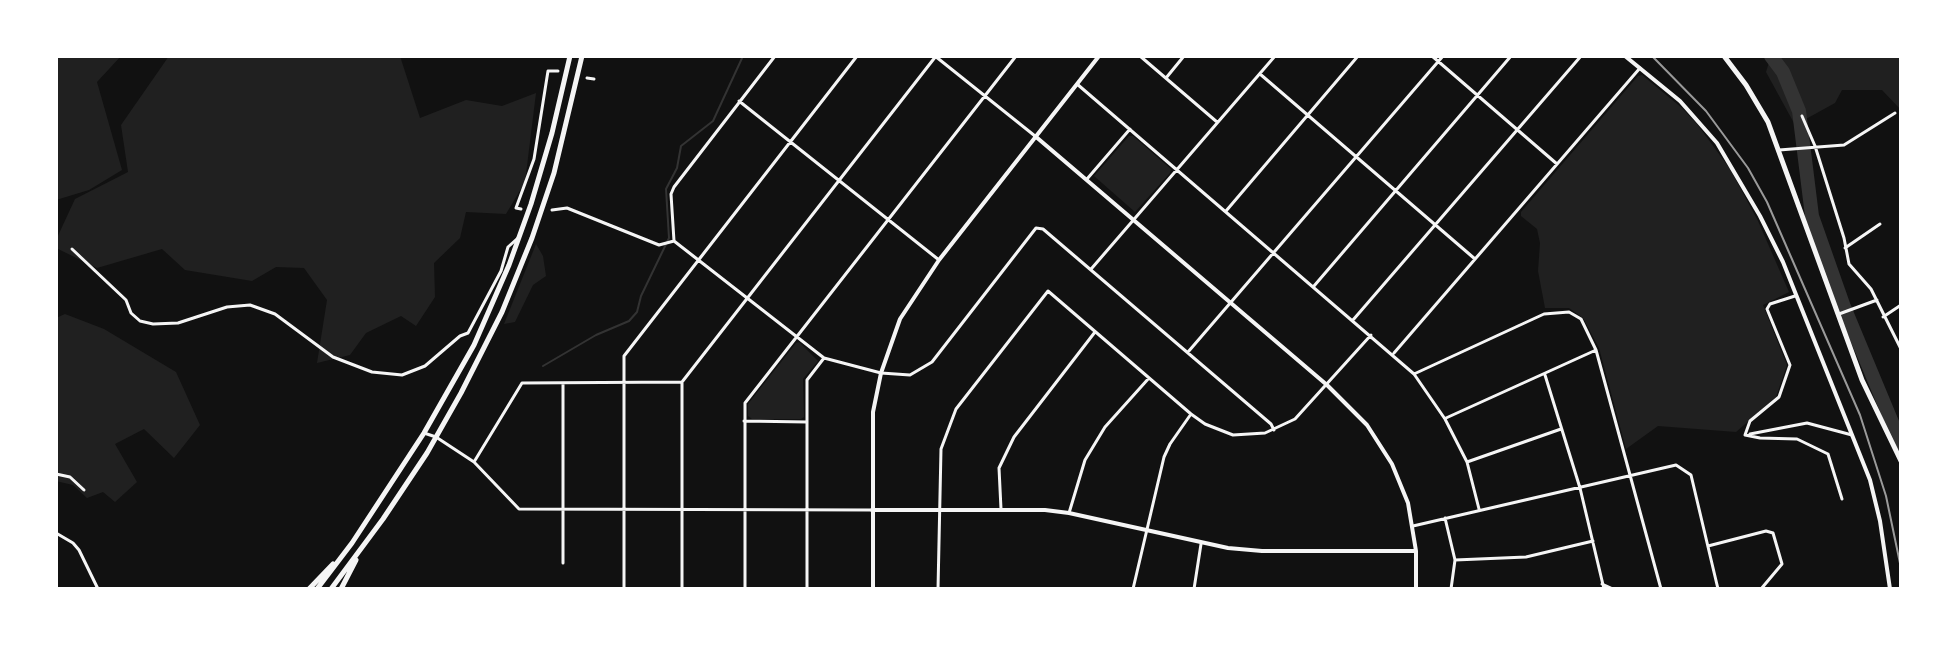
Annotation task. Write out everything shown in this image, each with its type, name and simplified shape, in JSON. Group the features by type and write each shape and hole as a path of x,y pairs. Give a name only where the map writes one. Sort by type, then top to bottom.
{"main road":[{"path":"317,589 352,543 424,433 474,345 520,235 549,146 570,56"},
{"path":"331,589 383,519 436,437 483,351 532,238 563,139 582,56"},
{"path":"1724,56 1758,104 1779,150 1841,314 1862,380 1901,461"},
{"path":"309,589 352,543"},
{"path":"341,589 361,548"}],"street":[{"path":"775,56 685,169 671,194 674,241 824,358 881,373 910,375 932,362 1036,228 1043,229 1271,424 1274,430"},
{"path":"624,589 624,356 857,56"},
{"path":"682,589 682,382 936,56 1087,179 1355,412 1381,445 1401,485 1413,526 1416,589"},
{"path":"745,589 745,403 1016,56"},
{"path":"873,589 873,412 881,373 900,319 939,260 1099,56"},
{"path":"1140,56 1217,122"},
{"path":"1166,78 1184,56"},
{"path":"1091,269 1275,56"},
{"path":"1226,211 1358,56"},
{"path":"1432,56 1557,164"},
{"path":"1188,352 1443,56"},
{"path":"1314,286 1511,56"},
{"path":"1353,320 1581,56"},
{"path":"1625,56 1680,101 1717,143 1783,262 1870,480 1880,521 1890,589"},
{"path":"1393,355 1640,68"},
{"path":"521,209 516,208 534,159 548,71 558,71"},
{"path":"1260,74 1475,259"},
{"path":"587,78 594,79"},
{"path":"1077,84 1414,374 1445,419 1467,462 1479,509"},
{"path":"739,101 939,260"},
{"path":"1779,150 1844,145 1895,113"},
{"path":"1802,116 1815,146 1849,264 1877,300 1901,349"},
{"path":"1087,179 1130,129"},
{"path":"552,210 567,208 659,245 674,241"},
{"path":"1845,248 1880,224"},
{"path":"72,249 126,300 131,313 140,321 178,323 227,307 250,305 275,314 333,357 372,372 402,375 425,366 460,336 468,333 501,271 508,247 520,235"},
{"path":"938,589 941,449 956,409 1048,291 1191,414 1205,424 1233,435 1265,433 1295,419 1371,335"},
{"path":"1745,435 1750,421 1779,397 1790,365 1767,309 1770,304 1795,296"},
{"path":"1841,314 1877,300"},
{"path":"1883,317 1901,305"},
{"path":"1414,374 1544,314 1569,312 1581,319 1596,350 1661,589"},
{"path":"1001,510 999,468 1014,437 1095,332"},
{"path":"1445,419 1596,350"},
{"path":"807,589 807,380 824,358"},
{"path":"1545,375 1580,488 1601,587 1613,589"},
{"path":"1069,513 1085,460 1105,427 1149,378"},
{"path":"563,382 563,563"},
{"path":"474,462 522,383 682,382"},
{"path":"1133,589 1164,457 1191,414"},
{"path":"744,421 807,422"},
{"path":"1745,435 1807,423 1852,435"},
{"path":"1467,462 1561,429"},
{"path":"424,433 436,437 474,462 519,509 1045,510 1201,544 1262,551 1416,551"},
{"path":"1745,435 1797,439 1828,454 1842,499"},
{"path":"1413,526 1676,465 1691,475 1718,589"},
{"path":"56,474 70,477 84,490"},
{"path":"1445,518 1455,560 1451,589"},
{"path":"1708,546 1766,531 1773,533 1782,564 1761,589"},
{"path":"56,533 79,550 98,589"},
{"path":"1455,560 1526,557 1593,541"},
{"path":"1194,589 1201,544"}],"shaded area":[{"path":"56,56 121,56 97,82 122,170 89,190 56,200"},
{"path":"169,56 400,56 420,118 466,100 502,106 536,93 525,182 506,214 466,212 460,238 434,263 435,297 416,326 401,316 366,333 350,355 317,363 327,300 304,268 276,267 252,281 185,270 162,249 97,268 56,248 56,240 75,199 128,172 121,125"},
{"path":"1771,56 1901,56 1901,110 1882,90 1842,90 1835,103 1795,125 1766,72"},
{"path":"1642,75 1697,124 1730,169 1758,221 1789,292 1763,305 1787,365 1776,397 1736,432 1658,426 1626,449 1599,348 1583,318 1569,308 1545,308 1538,271 1540,243 1537,229 1521,216 1521,212"},
{"path":"1129,136 1133,136 1171,169 1135,212 1094,176"},
{"path":"536,244 543,256 546,276 533,285 515,322 504,324"},
{"path":"65,314 104,329 176,372 200,425 174,458 144,429 115,444 137,482 115,502 103,492 87,498 73,485 56,481 56,318"},
{"path":"799,342 818,361 803,379 804,417 752,419 748,416 748,404"}],"waterway":[{"path":"543,366 596,335 629,321 637,312 641,296 669,238 666,189 677,168 681,146 713,121 743,56"},
{"path":"1771,56 1783,72 1799,111 1812,216 1844,307 1901,444"}],"railway":[{"path":"1652,56 1706,111 1748,168 1767,202 1860,415 1886,496 1901,568"}]}
